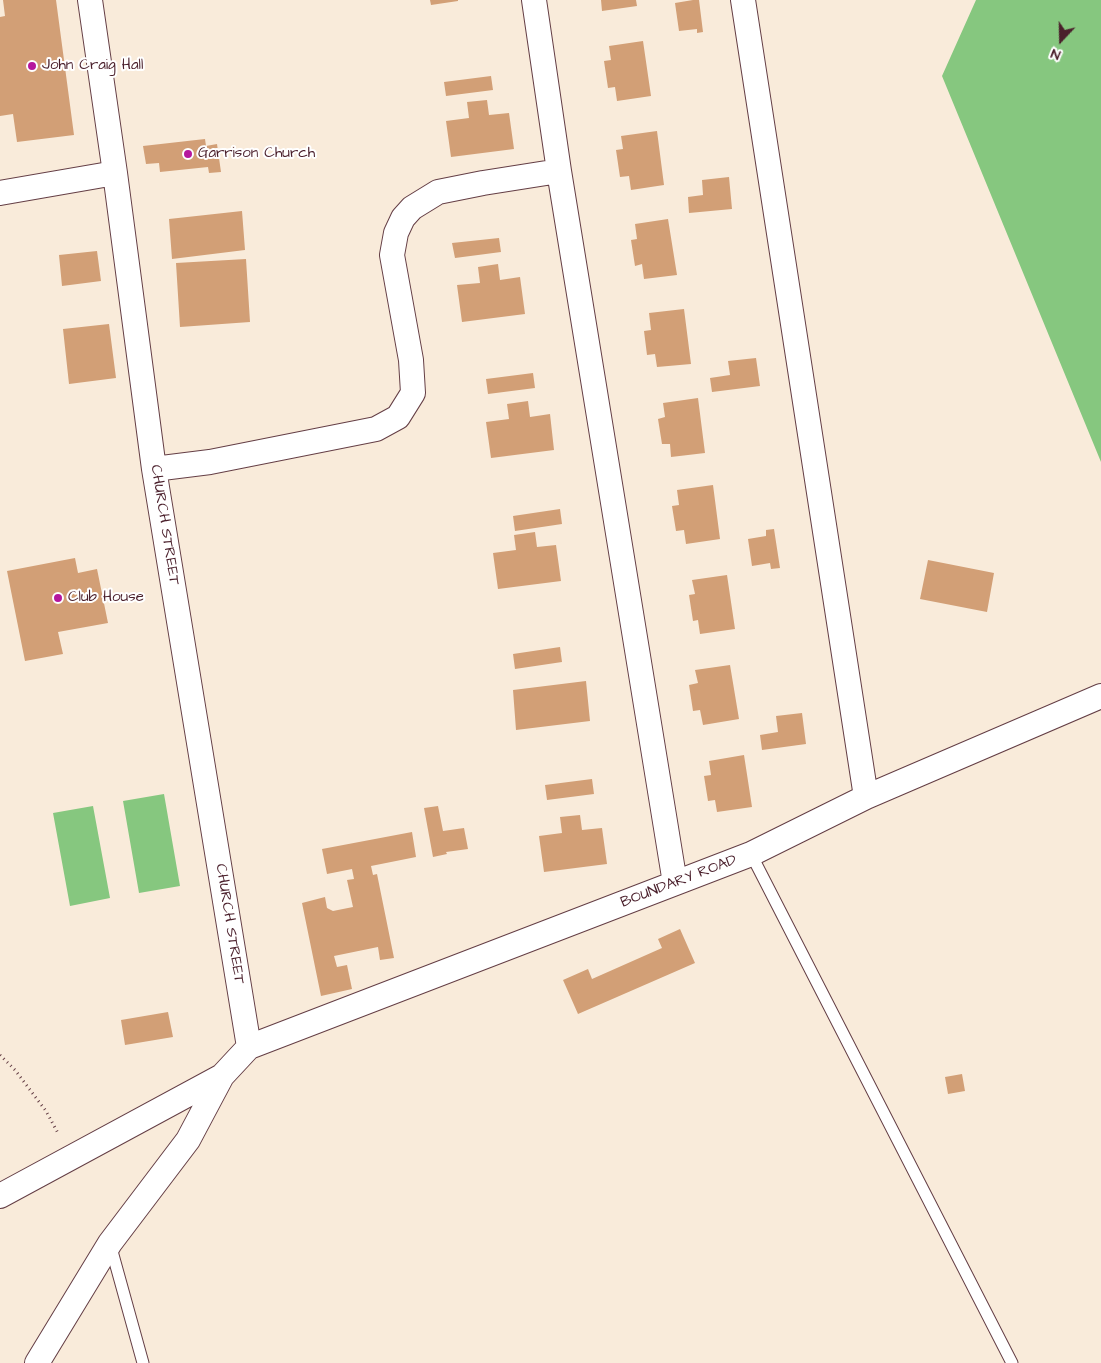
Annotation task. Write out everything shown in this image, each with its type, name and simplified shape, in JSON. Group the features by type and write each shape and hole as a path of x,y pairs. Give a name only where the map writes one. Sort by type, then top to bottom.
{"street":[{"name":"CHURCH STREET","path":"90,0 116,173 154,469 249,1047"},
{"path":"534,0 559,171 675,883"},
{"path":"743,0 866,797"},
{"path":"154,469 210,462 376,429 398,417 413,393 411,360 392,254 396,233 403,218 412,208 438,192 483,182 559,171"},
{"path":"0,193 116,173"},
{"name":"BOUNDARY ROAD","path":"249,1047 751,854 866,797 1101,696"},
{"path":"38,1363 110,1243 188,1140 222,1076 249,1047"},
{"path":"0,1196 222,1076"}],"lane":[{"path":"751,854 1012,1363"},
{"path":"110,1243 143,1363"}],"path":[{"path":"0,1056 15,1070 46,1111 71,1158"}],"green space":[{"path":"976,0 1101,0 1101,462 942,76"},
{"path":"164,794 180,886 139,893 123,801"},
{"path":"93,806 110,898 70,906 53,813"}],"building":[{"name":"John Craig Hall","path":"3,0 56,0 74,135 17,142 13,114 0,116 0,17 5,16"},
{"path":"430,0 458,0 458,1 431,5"},
{"path":"601,0 636,0 637,6 602,11"},
{"path":"699,0 703,32 697,33 697,29 679,31 675,3"},
{"path":"643,41 651,96 617,101 615,87 608,88 604,61 611,60 609,46"},
{"path":"491,76 493,90 446,96 444,82"},
{"path":"487,100 489,115 509,113 514,149 451,157 446,121 469,118 467,102"},
{"path":"657,131 664,185 631,190 629,176 620,177 616,150 623,149 621,136"},
{"name":"Garrison Church","path":"205,139 206,146 217,144 221,172 209,173 208,167 160,172 159,163 146,164 143,146"},
{"path":"729,177 732,209 689,213 688,197 703,195 702,180"},
{"path":"242,211 245,250 172,259 169,219"},
{"path":"668,219 677,275 644,279 642,264 635,266 631,240 637,239 635,224"},
{"path":"499,238 501,252 455,258 452,243"},
{"path":"97,251 101,281 62,286 59,255"},
{"path":"246,259 250,322 180,327 176,263"},
{"path":"498,264 500,280 520,277 525,314 462,322 457,285 480,283 478,267"},
{"path":"684,309 691,364 657,367 655,354 647,355 644,331 651,330 649,313"},
{"path":"109,324 116,378 69,384 63,329"},
{"path":"756,358 760,386 712,392 710,378 730,375 728,361"},
{"path":"533,373 535,388 488,394 486,379"},
{"path":"698,398 705,453 671,457 670,444 662,444 658,419 665,417 663,403"},
{"path":"528,401 530,417 550,414 554,450 491,458 486,422 509,419 507,404"},
{"path":"713,485 720,539 686,544 684,530 676,531 672,506 679,505 677,490"},
{"path":"560,509 562,524 515,531 513,516"},
{"path":"774,529 780,568 771,569 770,563 752,566 748,539 766,536 766,530"},
{"path":"535,532 537,547 556,545 561,581 498,589 493,553 516,550 514,535"},
{"name":"Club House","path":"75,558 78,573 97,569 108,623 58,632 63,654 25,661 7,571"},
{"path":"928,560 994,573 987,612 920,599"},
{"path":"727,575 735,629 700,634 698,620 693,621 689,595 695,594 692,580"},
{"path":"560,647 562,662 515,669 513,654"},
{"path":"730,665 739,719 703,725 700,710 693,711 689,685 698,683 695,670"},
{"path":"586,681 590,721 516,730 513,690"},
{"path":"802,713 806,744 762,750 760,735 778,732 776,716"},
{"path":"744,755 752,807 717,812 715,800 708,801 704,776 711,775 709,761"},
{"path":"592,779 594,794 547,800 545,785"},
{"path":"438,806 443,831 464,828 468,849 446,852 447,854 433,857 424,808"},
{"path":"580,815 582,830 602,828 607,864 544,872 539,836 562,833 560,817"},
{"path":"412,832 416,857 371,866 373,875 377,874 394,958 380,960 378,947 334,956 337,967 347,965 352,989 321,996 302,903 325,897 327,908 333,911 353,907 347,880 354,879 352,869 327,874 322,849"},
{"path":"680,929 695,963 578,1014 563,980 588,969 592,979 662,948 658,939"},
{"path":"168,1012 173,1037 125,1045 121,1020"},
{"path":"962,1074 965,1091 948,1094 945,1077"}],"place":[{"name":"John Craig Hall","path":"32,66"},
{"name":"Garrison Church","path":"188,154"},
{"name":"Club House","path":"58,598"}]}
